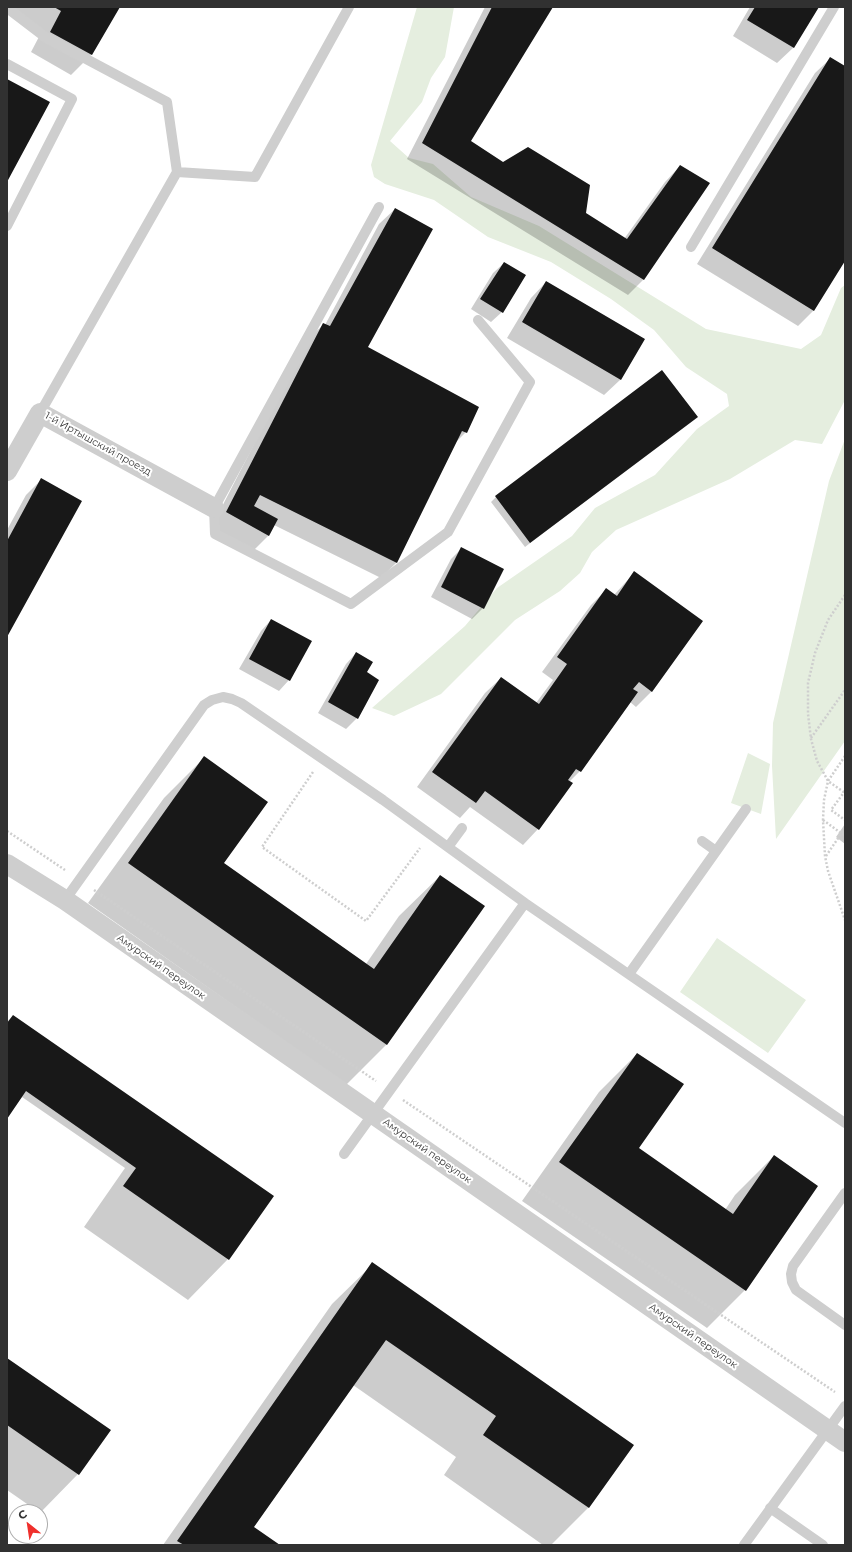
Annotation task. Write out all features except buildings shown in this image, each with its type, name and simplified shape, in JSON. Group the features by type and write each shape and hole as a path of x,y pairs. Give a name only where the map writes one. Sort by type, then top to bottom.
{"street":[{"name":"1-й Иртышский проезд","path":"7,471 40,413 214,508"},
{"name":"Амурский переулок","path":"7,864 65,900 845,1442"}],"lane":[{"path":"177,172 254,177 349,7"},
{"path":"691,247 834,7"},
{"path":"7,8 45,37 167,102 177,172 40,413"},
{"path":"7,64 72,99 7,226"},
{"path":"379,207 214,508 215,534 351,604 448,532 530,382 478,320"},
{"path":"65,900 204,705 212,700 223,697 232,699 241,703 322,758 525,903 845,1123"},
{"path":"629,974 746,809"},
{"path":"448,847 462,828"},
{"path":"702,841 716,851"},
{"path":"344,1154 525,903"},
{"path":"845,1193 794,1266 791,1274 792,1282 796,1290 845,1325"},
{"path":"744,1545 845,1406"},
{"path":"770,1508 823,1545"}],"path":[{"path":"845,595 828,620 815,653 808,683 808,714 811,739 817,760 828,781 845,792 831,810 845,820"},
{"path":"811,739 845,690"},
{"path":"845,756 828,781 823,820 825,856 834,890 845,920"},
{"path":"322,758 262,847 366,921 430,834"},
{"path":"823,820 845,836"},
{"path":"825,856 845,828"},
{"path":"7,832 838,1394"}],"green space":[{"path":"417,7 454,7 445,57 431,78 422,102 390,141 409,158 433,164 471,197 539,226 706,329 801,349 821,335 841,288 845,285 845,400 822,444 795,440 730,479 616,530 592,552 580,573 560,591 515,620 441,694 394,716 372,708 465,626 497,588 572,536 595,508 655,475 697,429 729,406 727,394 686,367 654,330 611,299 551,262 488,237 434,200 385,184 374,177 371,165"},
{"path":"845,439 845,741 776,839 772,766 773,723 829,481"},
{"path":"748,753 770,764 761,814 731,803"},
{"path":"717,938 806,1000 768,1053 680,992"}]}
